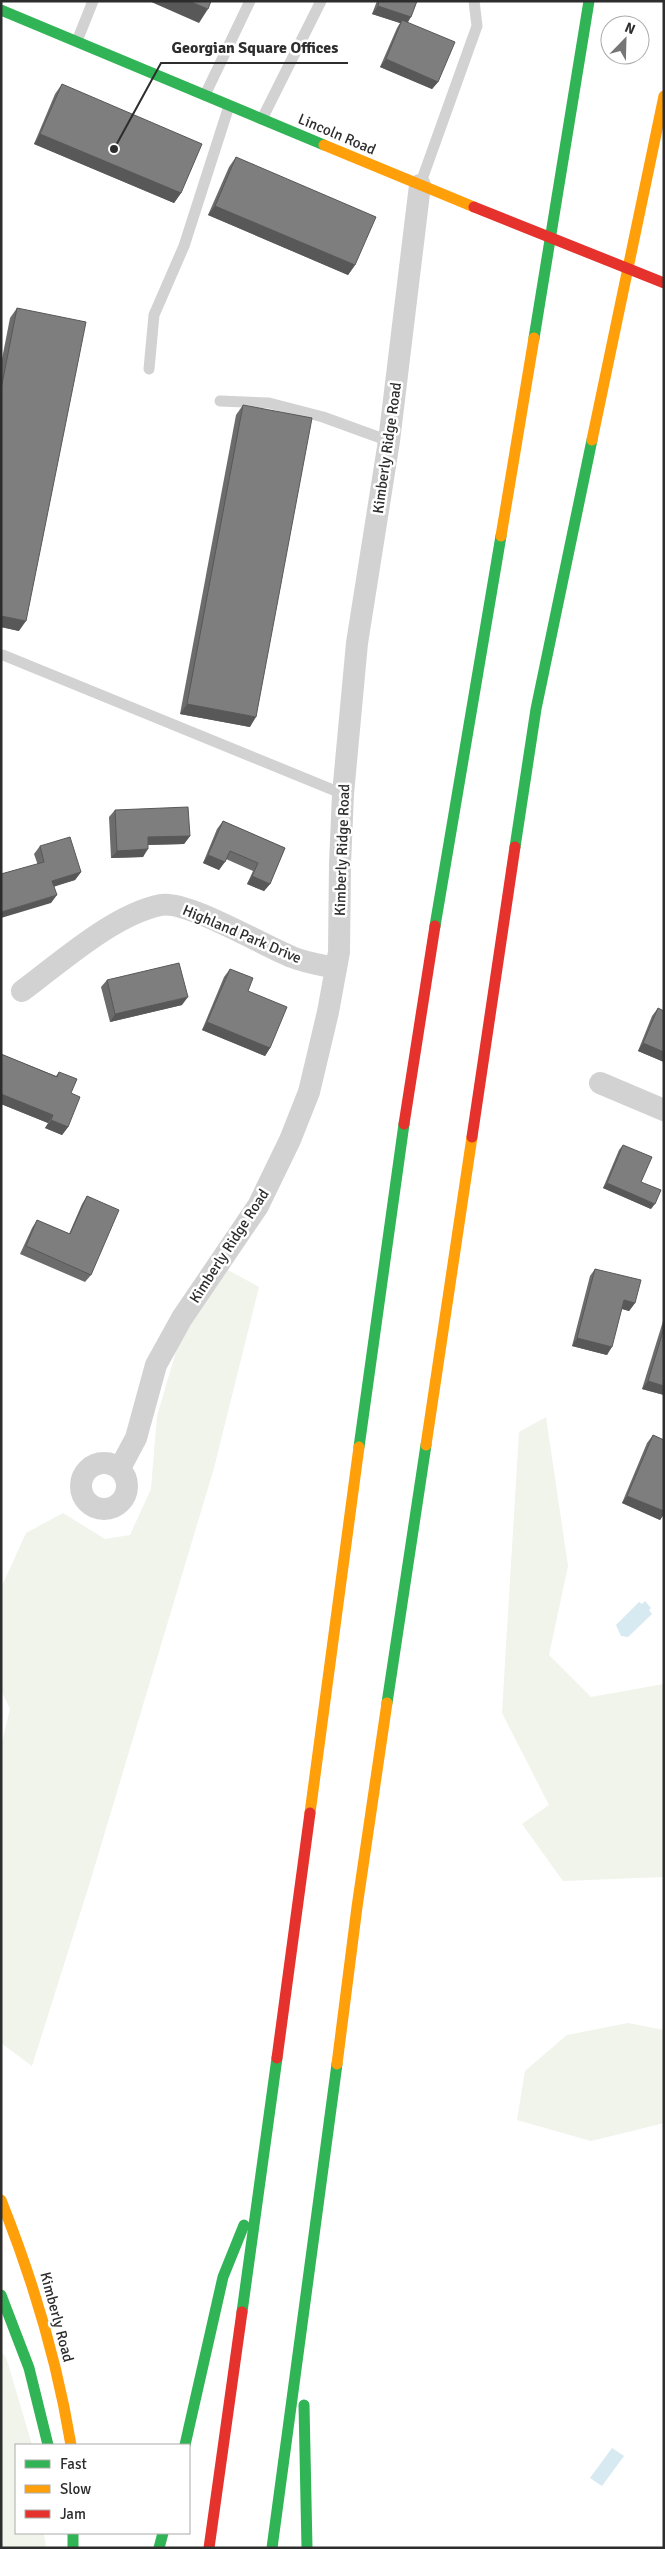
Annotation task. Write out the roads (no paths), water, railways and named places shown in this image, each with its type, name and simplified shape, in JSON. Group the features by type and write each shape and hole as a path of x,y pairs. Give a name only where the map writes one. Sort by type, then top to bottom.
{"main road":[{"path":"209,2548 381,1286 443,872 463,769 589,1"},
{"name":"Lincoln Road","path":"1,10 420,185 664,283"},
{"path":"272,2548 301,2319 334,2100 357,1907 536,708 664,96"},
{"path":"525,384 579,135"},
{"path":"644,186 664,139"},
{"path":"185,2444 224,2277 260,2184"},
{"name":"Kimberly Road","path":"1,2200 29,2269 66,2412 71,2444"},
{"path":"1,2295 14,2324 41,2407 48,2444"},
{"path":"301,2319 307,2548"},
{"path":"159,2548 163,2534"}],"street":[{"name":"Kimberly Ridge Road","path":"120,1468 136,1438 156,1364 182,1318 258,1206 290,1140 309,1092 339,952 343,794 357,644 389,441 420,185"},
{"name":"Highland Park Drive","path":"22,991 101,932 135,915 162,905 184,908 294,958 336,968"},
{"path":"600,1083 664,1110"}],"lane":[{"path":"77,41 94,1"},
{"path":"205,95 250,1"},
{"path":"262,119 321,1"},
{"path":"420,185 477,26 474,1"},
{"path":"149,369 154,316 184,246 229,106"},
{"path":"220,401 278,406 323,416 389,441"},
{"path":"3,654 343,794"}],"place":[{"name":"Georgian Square Offices","path":"114,149"}]}
